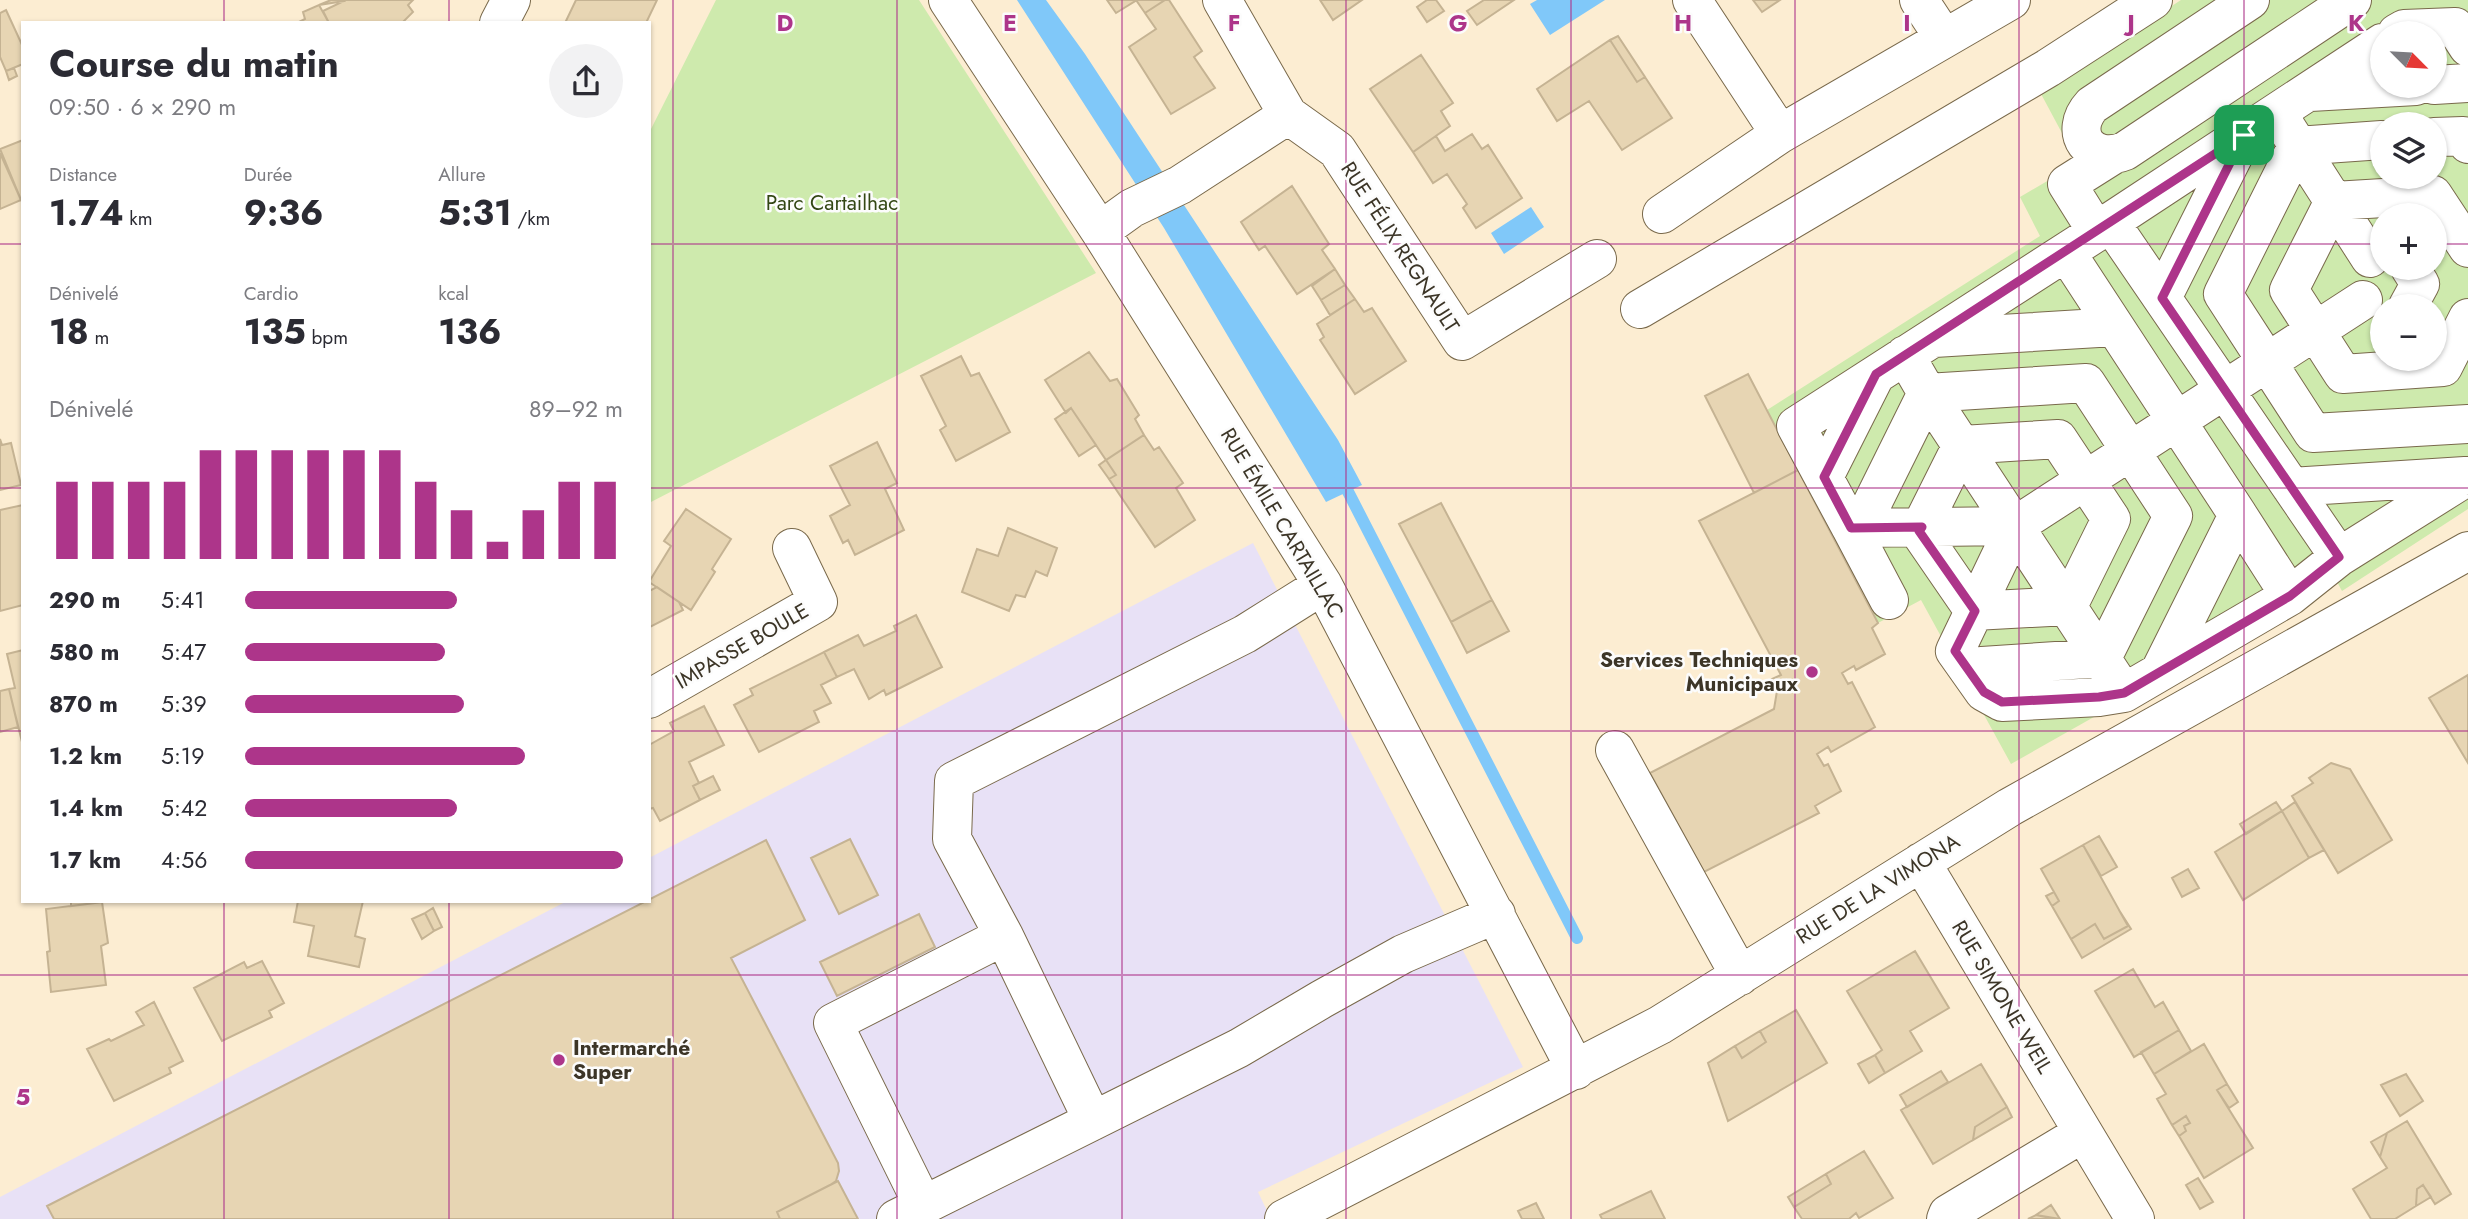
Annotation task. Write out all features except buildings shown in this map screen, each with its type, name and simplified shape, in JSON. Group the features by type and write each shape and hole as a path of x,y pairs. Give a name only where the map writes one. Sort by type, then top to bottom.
{"street":[{"path":"500,21 511,0"},
{"name":"RUE ÉMILE CARTAILLAC","path":"948,0 1100,231 1323,585 1576,1070"},
{"path":"1100,231 1132,208 1180,185 1289,115 1222,0"},
{"path":"1692,0 1780,134"},
{"path":"1919,0 1944,38"},
{"path":"1662,215 1780,134 2011,0"},
{"path":"1640,309 2048,68 2153,0"},
{"path":"2113,155 2100,155 2090,148 2083,138 2081,126 2084,114 2092,105 2250,0"},
{"path":"2339,557 2162,298 2067,184 2125,150 2352,0"},
{"path":"2447,27 2455,27 2468,47"},
{"path":"1889,600 1856,528 1824,477 1904,356 2370,52"},
{"path":"2447,84 2468,83"},
{"path":"2292,103 2370,92"},
{"path":"2292,103 2297,146 2334,201 2370,225"},
{"name":"RUE FÉLIX REGNAULT","path":"1289,115 1336,150 1462,341 1597,259"},
{"path":"2162,298 2244,135"},
{"path":"2447,137 2463,136 2468,144"},
{"path":"2297,146 2370,141"},
{"path":"2297,146 2223,294 2314,433 2468,424"},
{"path":"2334,201 2433,195 2432,203"},
{"path":"2334,201 2289,290 2343,374 2370,370"},
{"path":"2066,252 2290,596"},
{"path":"2370,305 2354,287 2372,280"},
{"path":"2370,308 2316,331 2015,526 1955,651 1984,692 2002,702 2099,697 2124,693 2290,596 2339,557 2468,476"},
{"path":"2447,349 2468,318"},
{"path":"1904,356 2115,327"},
{"path":"1904,356 2124,693"},
{"path":"2445,371 2468,406"},
{"path":"1927,393 2086,383 2173,516 2102,658"},
{"path":"1856,528 1927,393"},
{"path":"1962,445 2059,439 2112,519 2068,606"},
{"path":"1962,445 1919,531 1975,611"},
{"path":"2291,487 2468,476"},
{"path":"2160,671 2238,514"},
{"path":"1856,528 2015,526"},
{"name":"IMPASSE BOULE","path":"651,698 818,602 792,548"},
{"name":"RUE DE LA VIMONA","path":"1284,1219 1660,1025 2010,807 2468,551"},
{"path":"1093,1121 1004,936 952,839 954,781 1245,635 1323,585"},
{"path":"1975,611 2068,606"},
{"path":"1967,667 2102,658"},
{"path":"1615,750 1740,976"},
{"name":"RUE SIMONE WEIL","path":"1921,862 2135,1219"},
{"path":"1004,936 832,1023 909,1212 1239,1048 1403,954 1496,914"},
{"path":"1946,1219 1948,1213 2083,1133"}],"shaded area":[{"path":"1253,543 1523,1067 1258,1192 1271,1219 0,1219 0,1197 563,903 651,903 651,857"}],"green space":[{"name":"Parc Cartailhac","path":"716,0 919,0 1096,273 651,502 651,129"},
{"path":"2181,0 2468,0 2468,509 2342,591 2336,580 2011,764 1921,600 1878,623 1767,410 2040,236 2020,197 2078,163 2040,92"}],"water":[{"path":"1017,0 1046,0 1085,54 1338,440 1362,485 1326,502 1164,228"},
{"path":"1537,0 1605,0 1550,35 1530,4"},
{"path":"1531,207 1544,227 1504,254 1491,233"}],"waterway":[{"path":"1340,476 1577,938"}],"place":[{"name":"Services Techniques Municipaux","path":"1812,672"},
{"name":"Intermarché Super","path":"559,1060"}],"route":[{"path":"2244,135 2162,298 2339,557 2290,596 2124,693 2099,697 2002,702 1984,692 1955,651 1975,611 1919,531 1922,527 1851,528 1824,477 1876,374 2244,135"}]}
